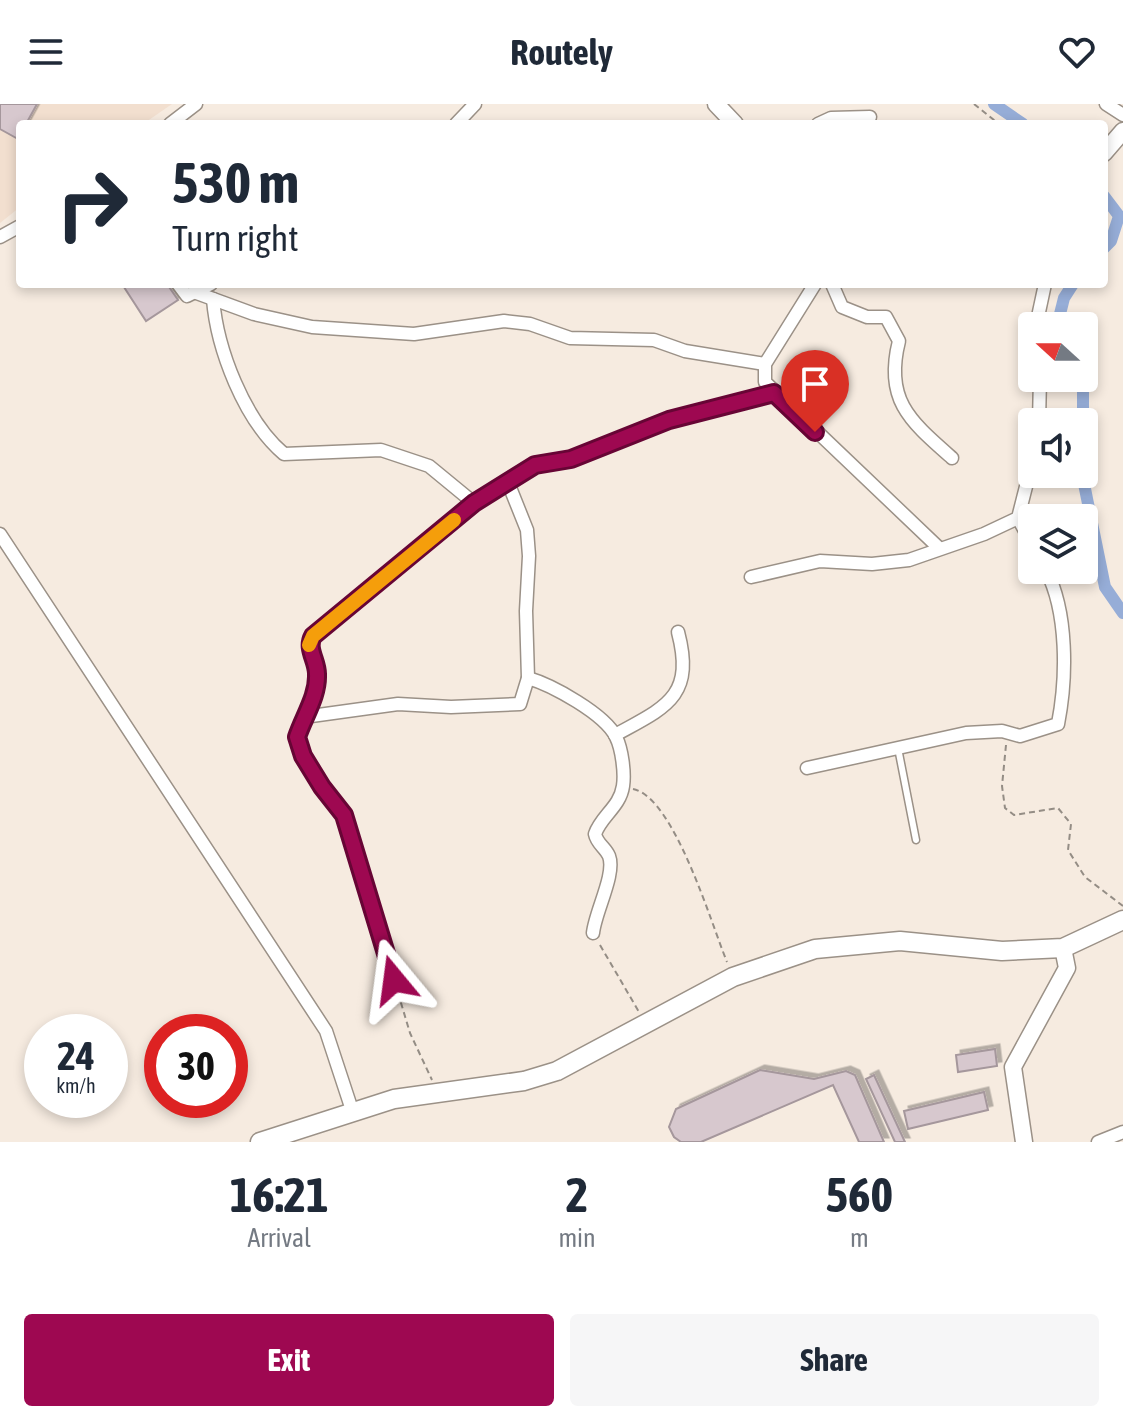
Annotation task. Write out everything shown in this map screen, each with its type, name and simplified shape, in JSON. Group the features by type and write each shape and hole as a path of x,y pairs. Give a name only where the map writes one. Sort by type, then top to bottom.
{"main road":[{"path":"260,1142 352,1110 437,1092 524,1081 557,1071 733,977 815,949 843,944 930,941 1002,951 1063,948 1123,920"}],"street":[{"path":"175,120 196,104"},
{"path":"460,120 475,104"},
{"path":"716,104 731,120"},
{"path":"1106,104 1123,115"},
{"path":"827,120 870,117"},
{"path":"1108,148 1123,131"},
{"path":"181,288 186,296 202,288"},
{"path":"812,288 765,364 765,382 939,548"},
{"path":"834,288 842,307 867,317 886,317 899,341 893,366 898,396 911,423 952,458"},
{"path":"1039,312 1044,288"},
{"path":"194,292 284,323 312,327 414,334 504,321 530,324 570,338 654,340 685,351 765,364"},
{"path":"213,299 215,323 232,377 263,430 284,454 381,450 429,466 474,503"},
{"path":"394,980 344,815 303,756 297,737 316,691 318,670 309,646 313,636 474,503 535,465 571,459 669,420 774,393"},
{"path":"304,717 398,704 520,704 528,678 527,530 507,480"},
{"path":"751,577 820,561 872,564 909,560 984,534 1018,518"},
{"path":"0,534 326,1031 352,1110"},
{"path":"807,768 966,733 1006,732 1020,736 1058,724 1062,707 1062,608 1052,584"},
{"path":"615,735 663,709 677,693 683,672 678,632"},
{"path":"528,678 554,686 615,735 623,786 616,805 601,821 595,834 609,857 610,867 609,880 595,914 593,933"},
{"path":"1024,1142 1013,1067 1067,968 1063,948"},
{"path":"1098,1142 1123,1132"}],"lane":[{"path":"898,748 916,840"}],"path":[{"path":"974,104 994,120"},
{"path":"1006,732 1002,786 1005,808 1014,815 1058,808 1071,824 1068,850 1085,877 1123,907"},
{"path":"623,786 651,797 670,823 733,977"},
{"path":"593,933 646,1023"},
{"path":"394,980 410,1033 437,1092"}],"shaded area":[{"path":"0,104 172,104 149,120 16,120 16,210 0,223"}],"building":[{"path":"0,104 37,104 28,120 16,120 16,138 0,129"},
{"path":"125,288 170,288 178,300 146,321"},
{"path":"995,1049 997,1066 958,1072 956,1055"},
{"path":"760,1070 814,1079 846,1071 855,1075 884,1142 859,1142 833,1085 701,1142 681,1142 674,1137 669,1127 676,1109"},
{"path":"874,1075 905,1142 895,1142 866,1079"},
{"path":"984,1092 988,1110 908,1129 904,1111"}],"waterway":[{"path":"994,104 1017,120"},
{"path":"1108,201 1119,216 1108,244"},
{"path":"1060,312 1070,288"},
{"path":"1083,392 1083,408"},
{"path":"1085,488 1105,587 1123,613"}],"slow traffic":[{"path":"309,645 313,636 454,520"}],"route":[{"path":"394,980 344,815 303,756 297,737 316,691 318,670 309,646 313,636 474,503 535,465 571,459 669,420 774,393 815,432"}]}
